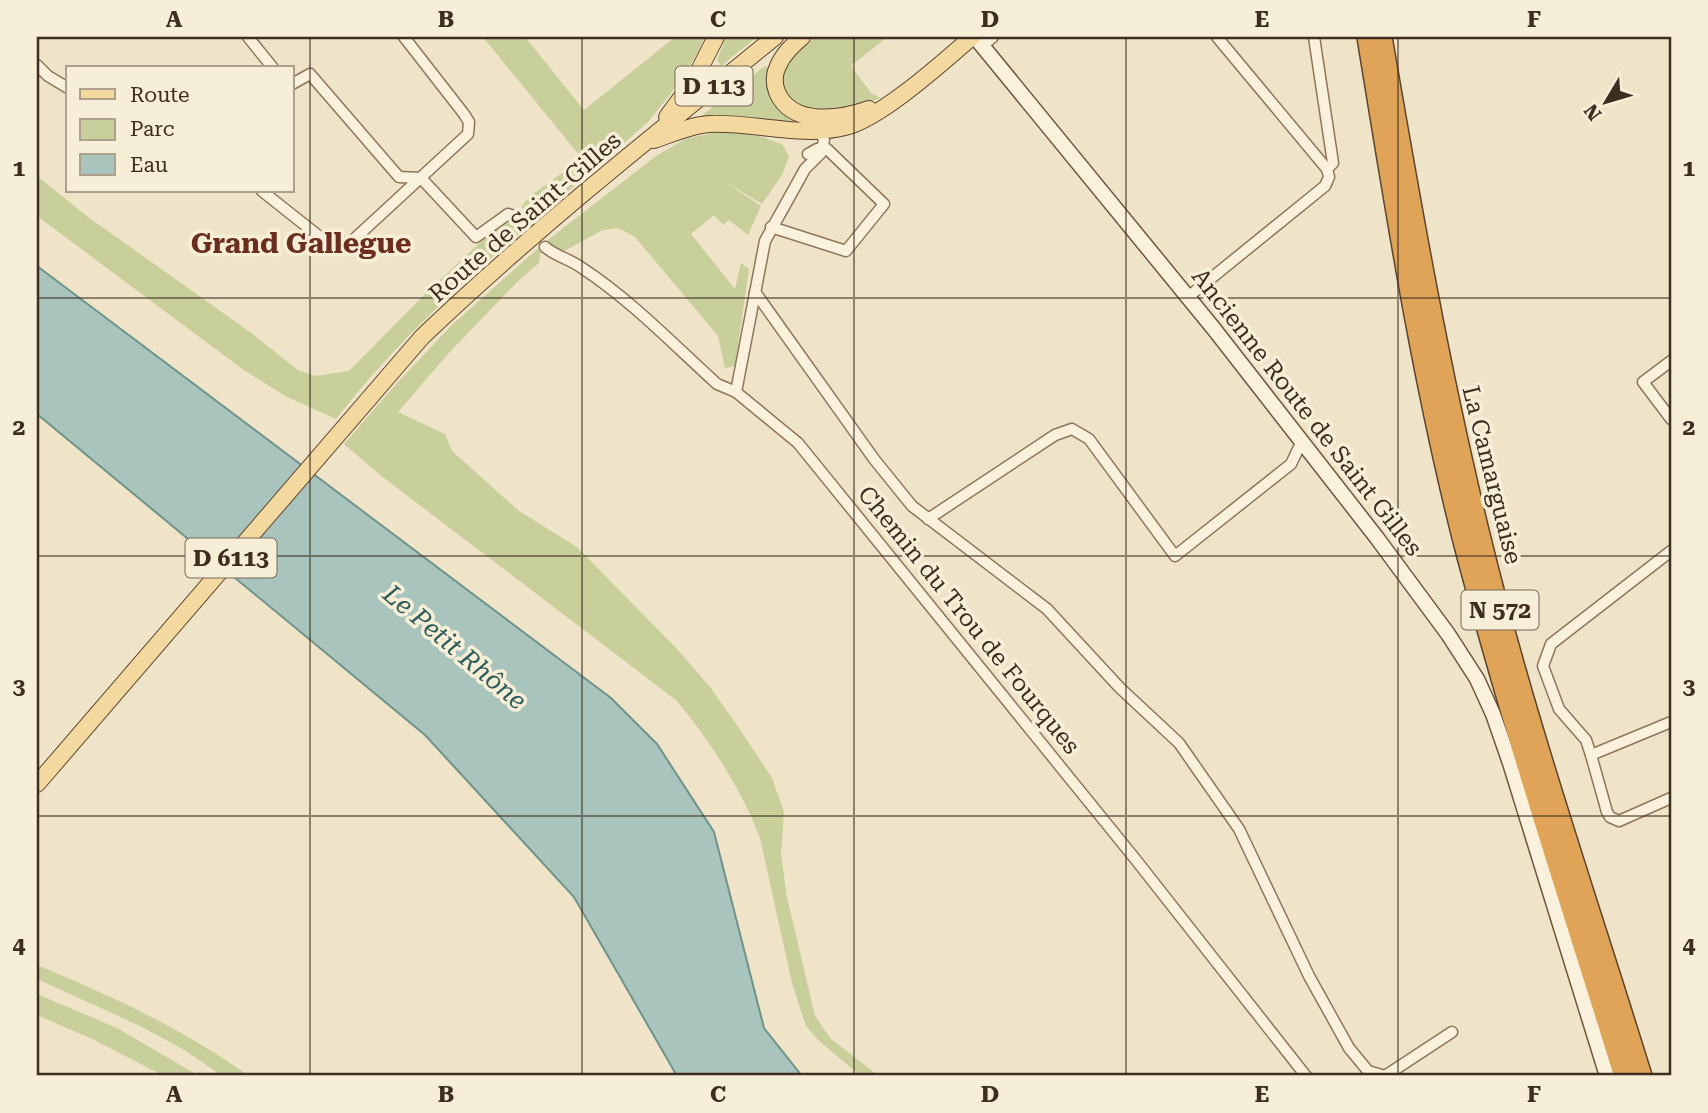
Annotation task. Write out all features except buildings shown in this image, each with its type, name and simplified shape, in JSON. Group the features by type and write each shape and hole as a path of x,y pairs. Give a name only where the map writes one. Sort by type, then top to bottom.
{"highway":[{"path":"1357,37 1394,204"},
{"name":"La Camarguaise","path":"1367,37 1424,368 1464,545 1518,733 1624,1076"},
{"name":"La Camarguaise","path":"1382,37 1441,369 1481,543 1534,728 1642,1076"},
{"path":"1391,37 1399,133"}],"main road":[{"path":"643,144 694,80 716,37"},
{"name":"Route de Saint-Gilles","path":"37,784 422,337 477,285 604,177 775,37"},
{"path":"802,37 777,67 774,84 787,107 803,115 814,126"},
{"path":"643,144 708,124 814,126 861,112 890,102 944,62 981,39"}],"street":[{"path":"248,37 271,66"},
{"path":"263,192 330,245 351,242 468,134 468,122 464,114 404,37"},
{"path":"1188,297 1325,186 1329,177 1327,169 1217,37"},
{"path":"1314,37 1333,163 1327,169"},
{"name":"Ancienne Route de Saint Gilles","path":"981,39 1302,441 1448,634 1477,679 1510,763 1607,1076"},
{"path":"37,65 48,76 66,87"},
{"path":"294,83 310,74 399,177 421,178 476,237 508,214 523,219"},
{"path":"771,227 846,251 884,204 833,154 823,148 814,126"},
{"path":"805,169 814,126"},
{"path":"808,154 823,148"},
{"path":"736,392 765,241 805,169 823,148"},
{"name":"Chemin du Trou de Fourques","path":"545,247 557,257 581,267 612,291 717,384 736,392 798,443 1136,860 1306,1076"},
{"path":"755,292 874,459 912,506 1046,608 1120,688 1179,743 1239,828 1308,975 1349,1048 1368,1070 1385,1076 1452,1032"},
{"path":"1671,361 1643,382 1671,419"},
{"path":"928,519 1055,435 1072,429 1089,439 1175,556 1291,464 1302,441"},
{"path":"1671,551 1551,644 1543,666 1559,709 1586,740 1607,812 1619,821 1671,799"},
{"path":"1591,755 1671,722"}],"green space":[{"path":"483,37 525,37 584,110 675,37 705,37 687,71 648,122 445,300 371,377 336,419 287,397 245,371 37,216 37,176 88,217 250,332 298,370 315,376 349,371 483,240 522,213 522,205 533,194 580,160 584,161"},
{"path":"726,37 757,37 721,66 717,60"},
{"path":"814,37 887,37 851,66 871,93 881,98 857,106 830,110 804,107 794,100 783,87 784,71 792,57"},
{"path":"765,66 768,67 768,82 792,120 789,123 700,117"},
{"path":"722,131 763,137 783,145 789,157 782,175 762,204 722,180 761,206 748,235 729,220 723,225 714,215 691,234 735,289 741,263 749,269 735,366 725,368 718,336 635,237 618,228 603,230 564,251 547,245 541,251 539,263 516,283 447,355 398,412 445,434 452,451 519,511 577,547 677,649 710,687 772,778 784,812 781,854 787,897 815,1016 831,1039 879,1076 861,1076 819,1041 806,1026 792,983 760,838 744,801 724,766 676,700 380,475 344,444 452,325 544,243 656,156 685,139"},
{"path":"37,965 146,1014 199,1043 249,1076 222,1076 186,1051 140,1026 37,979"},
{"path":"37,994 117,1028 199,1076 164,1076 92,1039 37,1015"}],"water":[{"name":"Le Petit Rhône","path":"37,266 611,698 657,744 714,832 764,1028 802,1076 677,1076 574,897 425,735 37,414"}],"tunnel":[{"path":"524,219 545,247"}],"district":[{"name":"Grand Gallegue","path":"301,243"}]}
